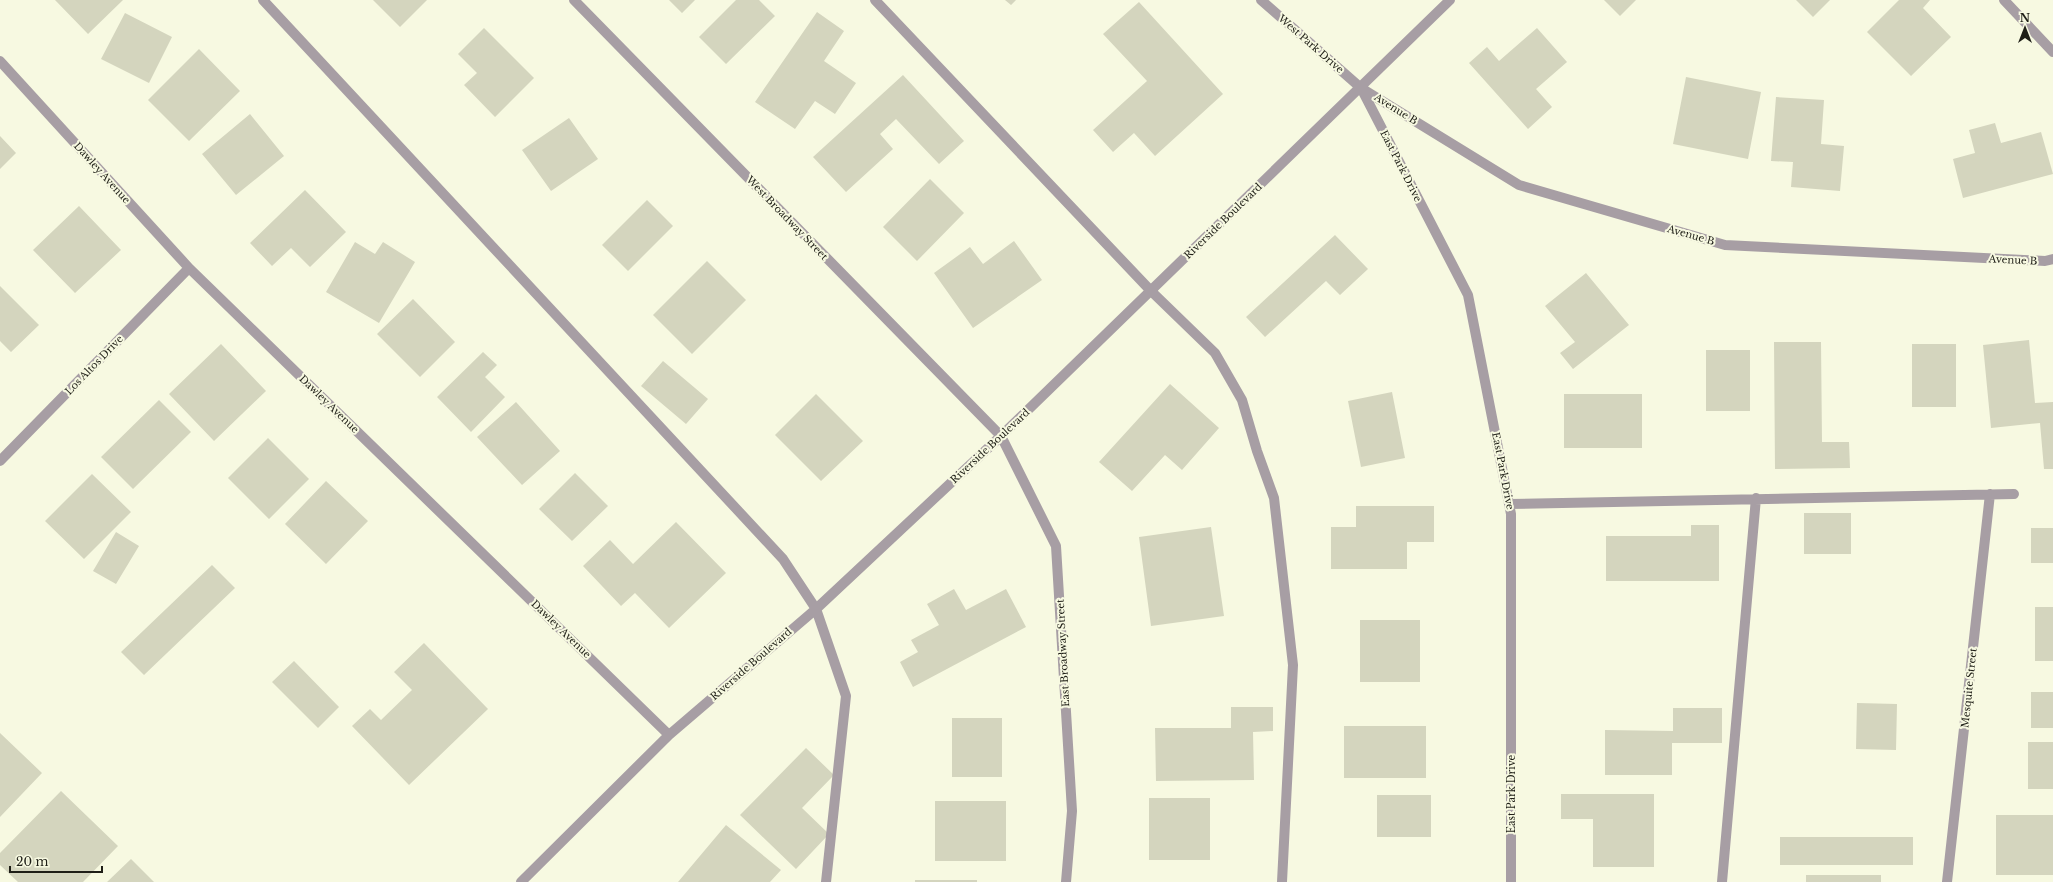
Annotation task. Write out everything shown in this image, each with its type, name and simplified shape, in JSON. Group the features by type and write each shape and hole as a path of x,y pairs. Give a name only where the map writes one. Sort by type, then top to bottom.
{"street":[{"path":"263,0 783,559 816,609 846,696 826,882"},
{"name":"West Broadway Street","path":"574,0 1001,436"},
{"path":"875,0 1151,291 1215,353 1242,400 1257,451 1274,498 1293,664 1282,882"},
{"name":"West Park Drive","path":"1261,0 1361,88"},
{"name":"Riverside Boulevard","path":"521,882 670,735 816,609 1001,436 1450,0"},
{"path":"2004,0 2053,52"},
{"name":"Dawley Avenue","path":"0,61 188,268 670,735"},
{"name":"Avenue B","path":"1361,88 1519,185 1726,245 2045,261 2053,259"},
{"name":"East Park Drive","path":"1361,88 1468,295 1511,514 1511,882"},
{"name":"Los Altos Drive","path":"0,461 188,268"},
{"name":"East Broadway Street","path":"1001,436 1056,546 1072,811 1066,882"},
{"name":"Mesquite Street","path":"1947,882 1990,494"},
{"path":"1509,504 2014,494"},
{"path":"1722,882 1756,498"}],"building":[{"path":"55,0 123,0 88,34"},
{"path":"373,0 427,0 400,27"},
{"path":"669,0 695,0 682,13"},
{"path":"736,0 759,0 775,16 726,64 699,37"},
{"path":"1005,0 1016,0 1011,5"},
{"path":"1604,0 1636,0 1620,16"},
{"path":"1796,0 1830,0 1813,17"},
{"path":"1899,0 1930,0 1923,8 1951,37 1911,76 1867,32"},
{"path":"1139,2 1223,94 1155,156 1134,133 1113,152 1093,130 1147,81 1103,34"},
{"path":"817,12 844,31 824,61 856,83 835,114 815,101 795,129 755,102"},
{"path":"125,13 172,37 149,83 101,59"},
{"path":"484,28 534,78 495,117 464,85 477,73 458,54"},
{"path":"1537,28 1567,62 1536,89 1552,107 1528,129 1469,63 1487,47 1499,61"},
{"path":"199,49 240,91 189,141 148,100"},
{"path":"903,75 964,141 939,164 896,119 880,134 893,149 846,192 813,157"},
{"path":"1686,77 1761,92 1748,159 1673,144"},
{"path":"1776,97 1824,100 1821,144 1844,146 1840,191 1791,187 1793,162 1771,161"},
{"path":"250,114 284,156 236,195 202,154"},
{"path":"569,118 598,159 551,191 522,150"},
{"path":"1995,123 2001,143 2041,132 2053,174 1963,198 1953,159 1975,153 1969,130"},
{"path":"0,136 16,153 0,169"},
{"path":"930,179 964,213 917,261 883,227"},
{"path":"305,190 346,232 310,267 291,248 272,266 250,243"},
{"path":"647,200 673,226 628,271 602,245"},
{"path":"79,206 121,250 75,293 33,250"},
{"path":"1335,235 1368,269 1340,295 1326,281 1265,337 1246,317"},
{"path":"1014,241 1042,280 973,328 934,273 970,247 983,264"},
{"path":"355,242 375,254 383,242 415,262 379,323 326,292"},
{"path":"707,261 746,300 692,354 653,315"},
{"path":"1586,273 1629,325 1573,369 1560,353 1575,342 1545,306"},
{"path":"0,286 39,325 11,352 0,341"},
{"path":"413,299 455,342 420,377 377,334"},
{"path":"2029,340 2035,403 2053,402 2053,469 2044,469 2040,423 1991,428 1983,345"},
{"path":"1774,342 1821,342 1822,442 1849,442 1850,468 1775,469"},
{"path":"221,344 266,391 214,441 169,394"},
{"path":"1912,344 1956,344 1956,407 1912,407"},
{"path":"1706,350 1750,350 1750,411 1706,411"},
{"path":"483,352 497,365 485,377 505,397 471,432 437,397"},
{"path":"663,361 708,399 686,424 641,386"},
{"path":"1170,384 1219,428 1182,470 1165,455 1132,491 1099,462"},
{"path":"1392,392 1405,458 1361,467 1348,401"},
{"path":"816,394 863,441 821,481 775,435"},
{"path":"1564,394 1642,394 1642,448 1564,448"},
{"path":"159,400 191,432 133,489 101,457"},
{"path":"516,402 560,451 522,485 477,437"},
{"path":"268,438 309,479 269,519 228,478"},
{"path":"575,473 608,506 572,541 539,509"},
{"path":"92,474 131,512 84,559 45,521"},
{"path":"326,481 368,521 326,564 285,524"},
{"path":"1356,506 1434,506 1434,542 1407,542 1407,569 1331,569 1331,527 1356,527"},
{"path":"1804,513 1851,513 1851,554 1804,554"},
{"path":"676,522 726,573 669,628 635,593 621,606 583,566 610,540 633,564"},
{"path":"1691,525 1719,525 1719,581 1606,581 1606,536 1691,536"},
{"path":"1211,527 1224,616 1151,626 1139,537"},
{"path":"2031,528 2053,528 2053,563 2031,563"},
{"path":"116,532 139,546 116,584 93,571"},
{"path":"212,565 235,588 144,675 121,652"},
{"path":"954,589 966,610 1006,589 1026,627 913,687 900,662 918,652 911,640 939,625 927,604"},
{"path":"2035,607 2053,607 2053,661 2035,661"},
{"path":"1360,620 1420,620 1420,682 1360,682"},
{"path":"424,643 488,709 409,785 352,726 370,709 381,720 412,690 394,672"},
{"path":"294,661 339,707 318,728 272,682"},
{"path":"2031,692 2053,692 2053,728 2031,728"},
{"path":"1857,703 1897,704 1896,750 1856,749"},
{"path":"1231,707 1273,707 1273,731 1253,732 1254,780 1156,781 1155,728 1231,728"},
{"path":"1673,708 1722,708 1722,743 1672,743 1672,775 1605,775 1605,730 1673,731"},
{"path":"952,718 1002,718 1002,777 952,777"},
{"path":"1344,726 1426,726 1426,778 1344,778"},
{"path":"0,733 42,773 0,817"},
{"path":"2028,742 2053,742 2053,789 2028,789"},
{"path":"806,748 834,775 802,808 829,834 796,869 740,815"},
{"path":"61,791 118,846 83,882 18,882 0,865 0,853"},
{"path":"1561,794 1654,794 1654,867 1593,867 1593,819 1561,819"},
{"path":"1377,795 1431,795 1431,837 1377,837"},
{"path":"1149,798 1210,798 1210,860 1149,860"},
{"path":"935,801 1006,801 1006,861 935,861"},
{"path":"1996,815 2053,815 2053,875 1996,875"},
{"path":"726,825 781,870 770,882 678,882"},
{"path":"1780,837 1913,837 1913,865 1780,865"},
{"path":"131,859 154,882 107,882"},
{"path":"1806,875 1881,875 1881,882 1806,882"},
{"path":"915,880 977,880 977,882 915,882"}]}
